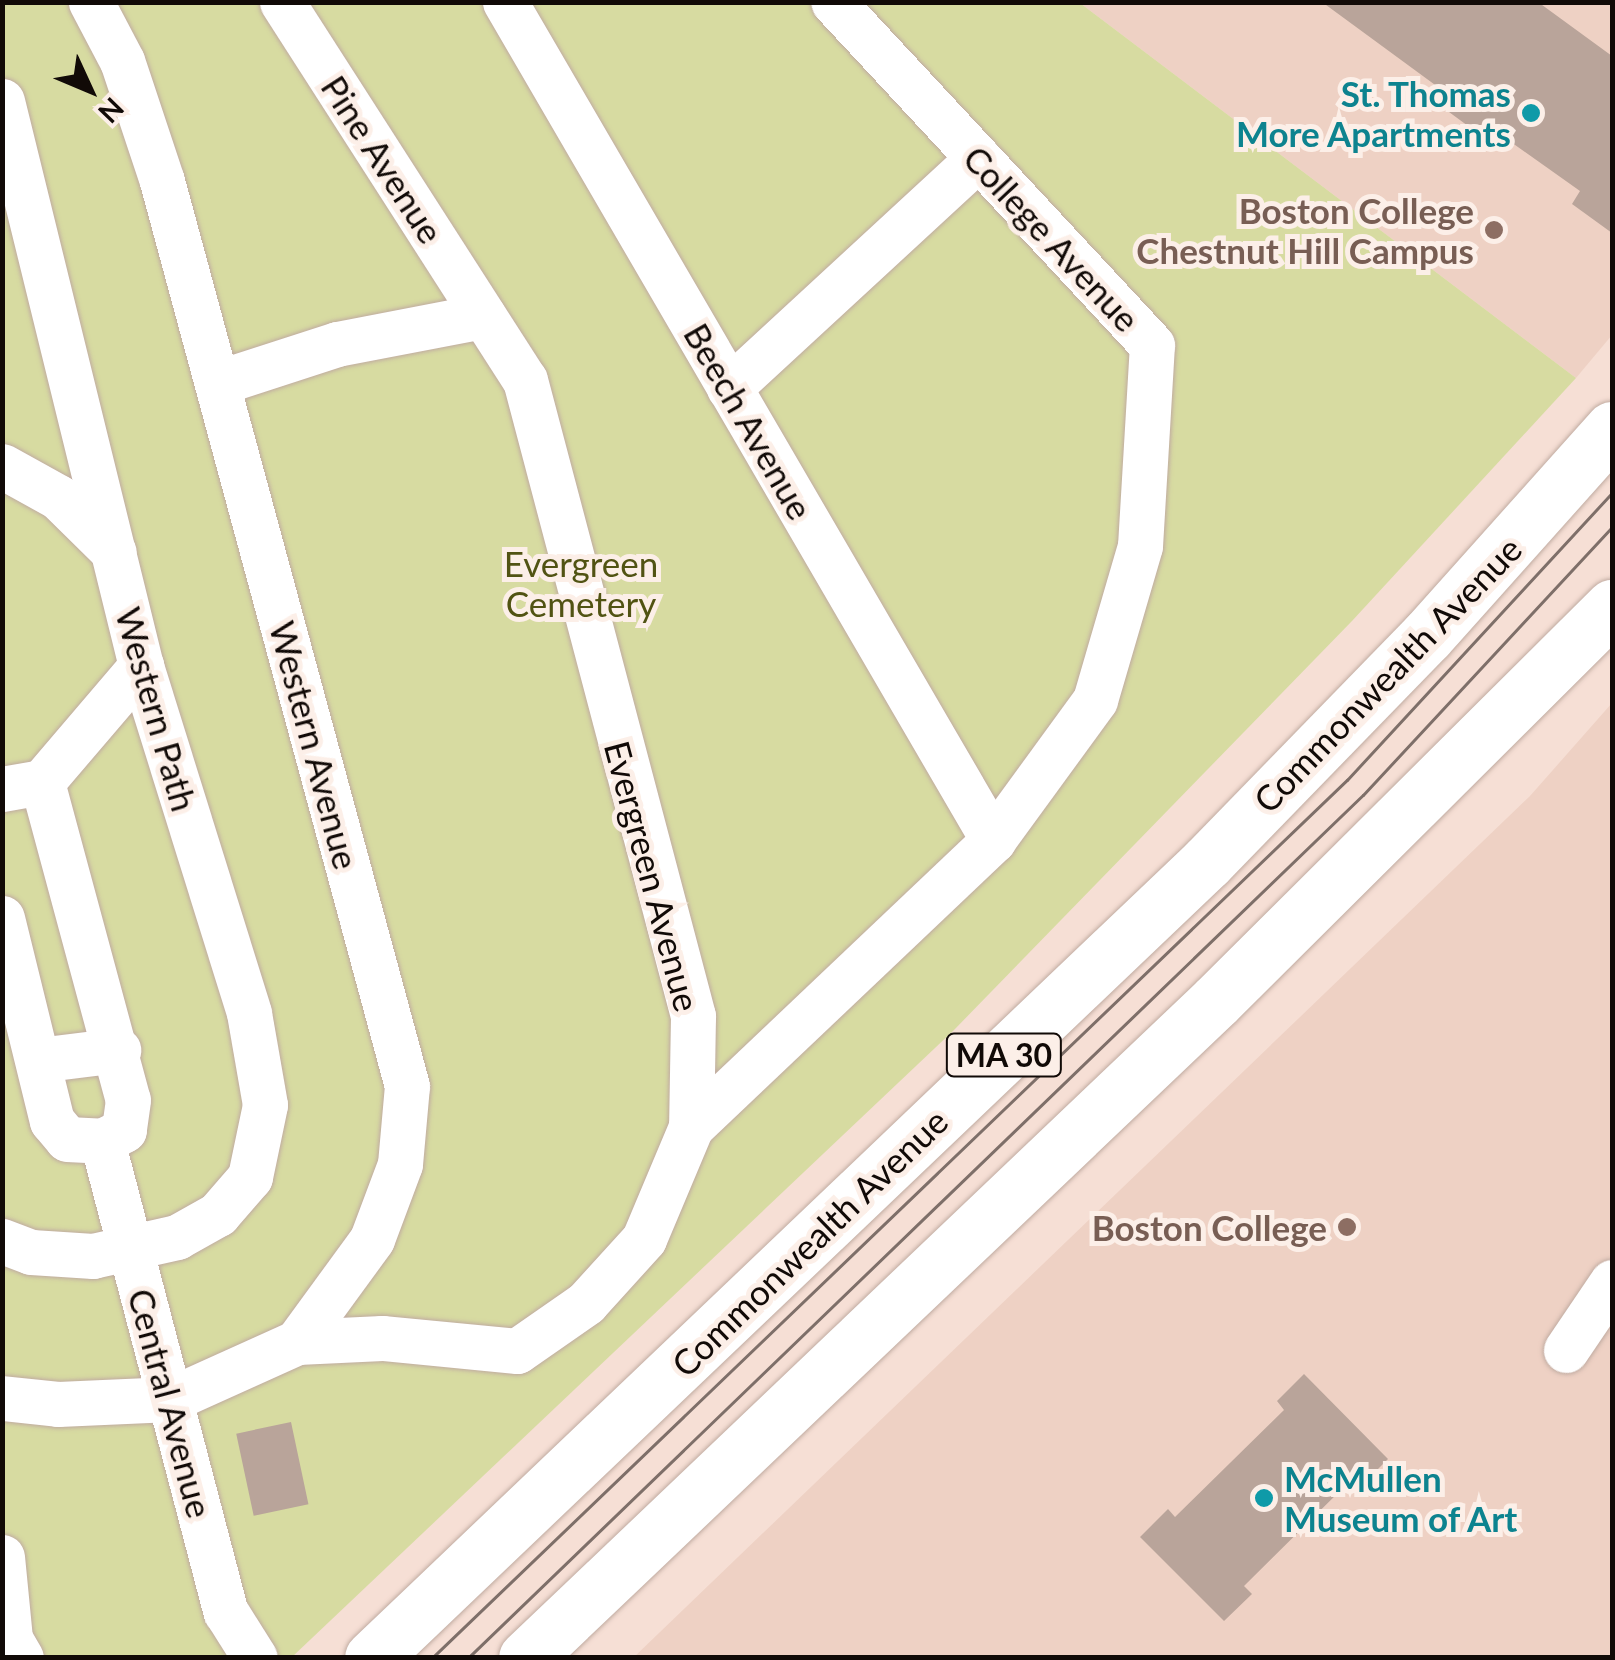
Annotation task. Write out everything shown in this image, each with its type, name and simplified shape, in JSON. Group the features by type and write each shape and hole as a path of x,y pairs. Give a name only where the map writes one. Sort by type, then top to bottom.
{"main road":[{"name":"Commonwealth Avenue","path":"372,1658 1208,861 1426,638 1612,430"},
{"name":"MA 30","path":"542,1651 1216,1001 1612,607"}],"lane":[{"name":"Western Avenue","path":"90,2 122,61 162,181 407,1086 400,1164 372,1240 297,1342 171,1399"},
{"name":"Beech Avenue","path":"505,2 993,840"},
{"name":"College Avenue","path":"691,1128 993,840 1095,700 1140,546 1152,345 833,2"},
{"name":"Pine Avenue","path":"288,4 483,316"},
{"name":"Western Path","path":"2,101 140,666 249,1013 265,1105 250,1177 218,1214 131,1251"},
{"path":"729,388 978,158"},
{"path":"217,383 336,344 483,316"},
{"name":"Evergreen Avenue","path":"297,1342 382,1338 517,1351 586,1304 644,1239 691,1128 693,1016 525,380 483,316"},
{"path":"2,466 58,496 114,552"},
{"path":"2,918 52,1121 67,1139 102,1141 124,1130 128,1100 118,1050 22,785 140,666"},
{"path":"38,1060 118,1050"},
{"name":"Central Avenue","path":"102,1141 226,1612 255,1658"},
{"path":"2,1241 31,1252 131,1251"},
{"path":"1566,1350 1612,1282"},
{"path":"2,1398 58,1404 171,1399"},
{"path":"2,1558 11,1647"}],"shaded area":[{"name":"Boston College Chestnut Hill Campus","path":"1080,3 1612,3 1612,335 1576,378"},
{"name":"Boston College","path":"1612,703 1612,1657 633,1658 1530,796"}],"green space":[{"name":"Evergreen Cemetery","path":"3,3 1080,3 1576,378 1352,621 954,1030 292,1657 3,1658"}],"building":[{"name":"St. Thomas More Apartments","path":"1322,2 1538,2 1612,56 1612,233 1572,204 1580,191 1487,125 1479,134 1434,101 1442,90"},
{"name":"McMullen Museum of Art","path":"1304,1374 1388,1459 1360,1487 1352,1479 1244,1586 1252,1594 1224,1621 1140,1537 1168,1509 1175,1517 1284,1410 1277,1401"},
{"path":"291,1422 308,1504 254,1516 236,1434"}],"tram line":[{"path":"432,1658 1347,780 1612,493"},
{"path":"468,1658 1363,795 1612,527"}],"place":[{"name":"St. Thomas More Apartments","path":"1531,113"},
{"name":"Boston College Chestnut Hill Campus","path":"1494,230"},
{"name":"Boston College","path":"1347,1227"},
{"name":"McMullen Museum of Art","path":"1264,1498"}]}
